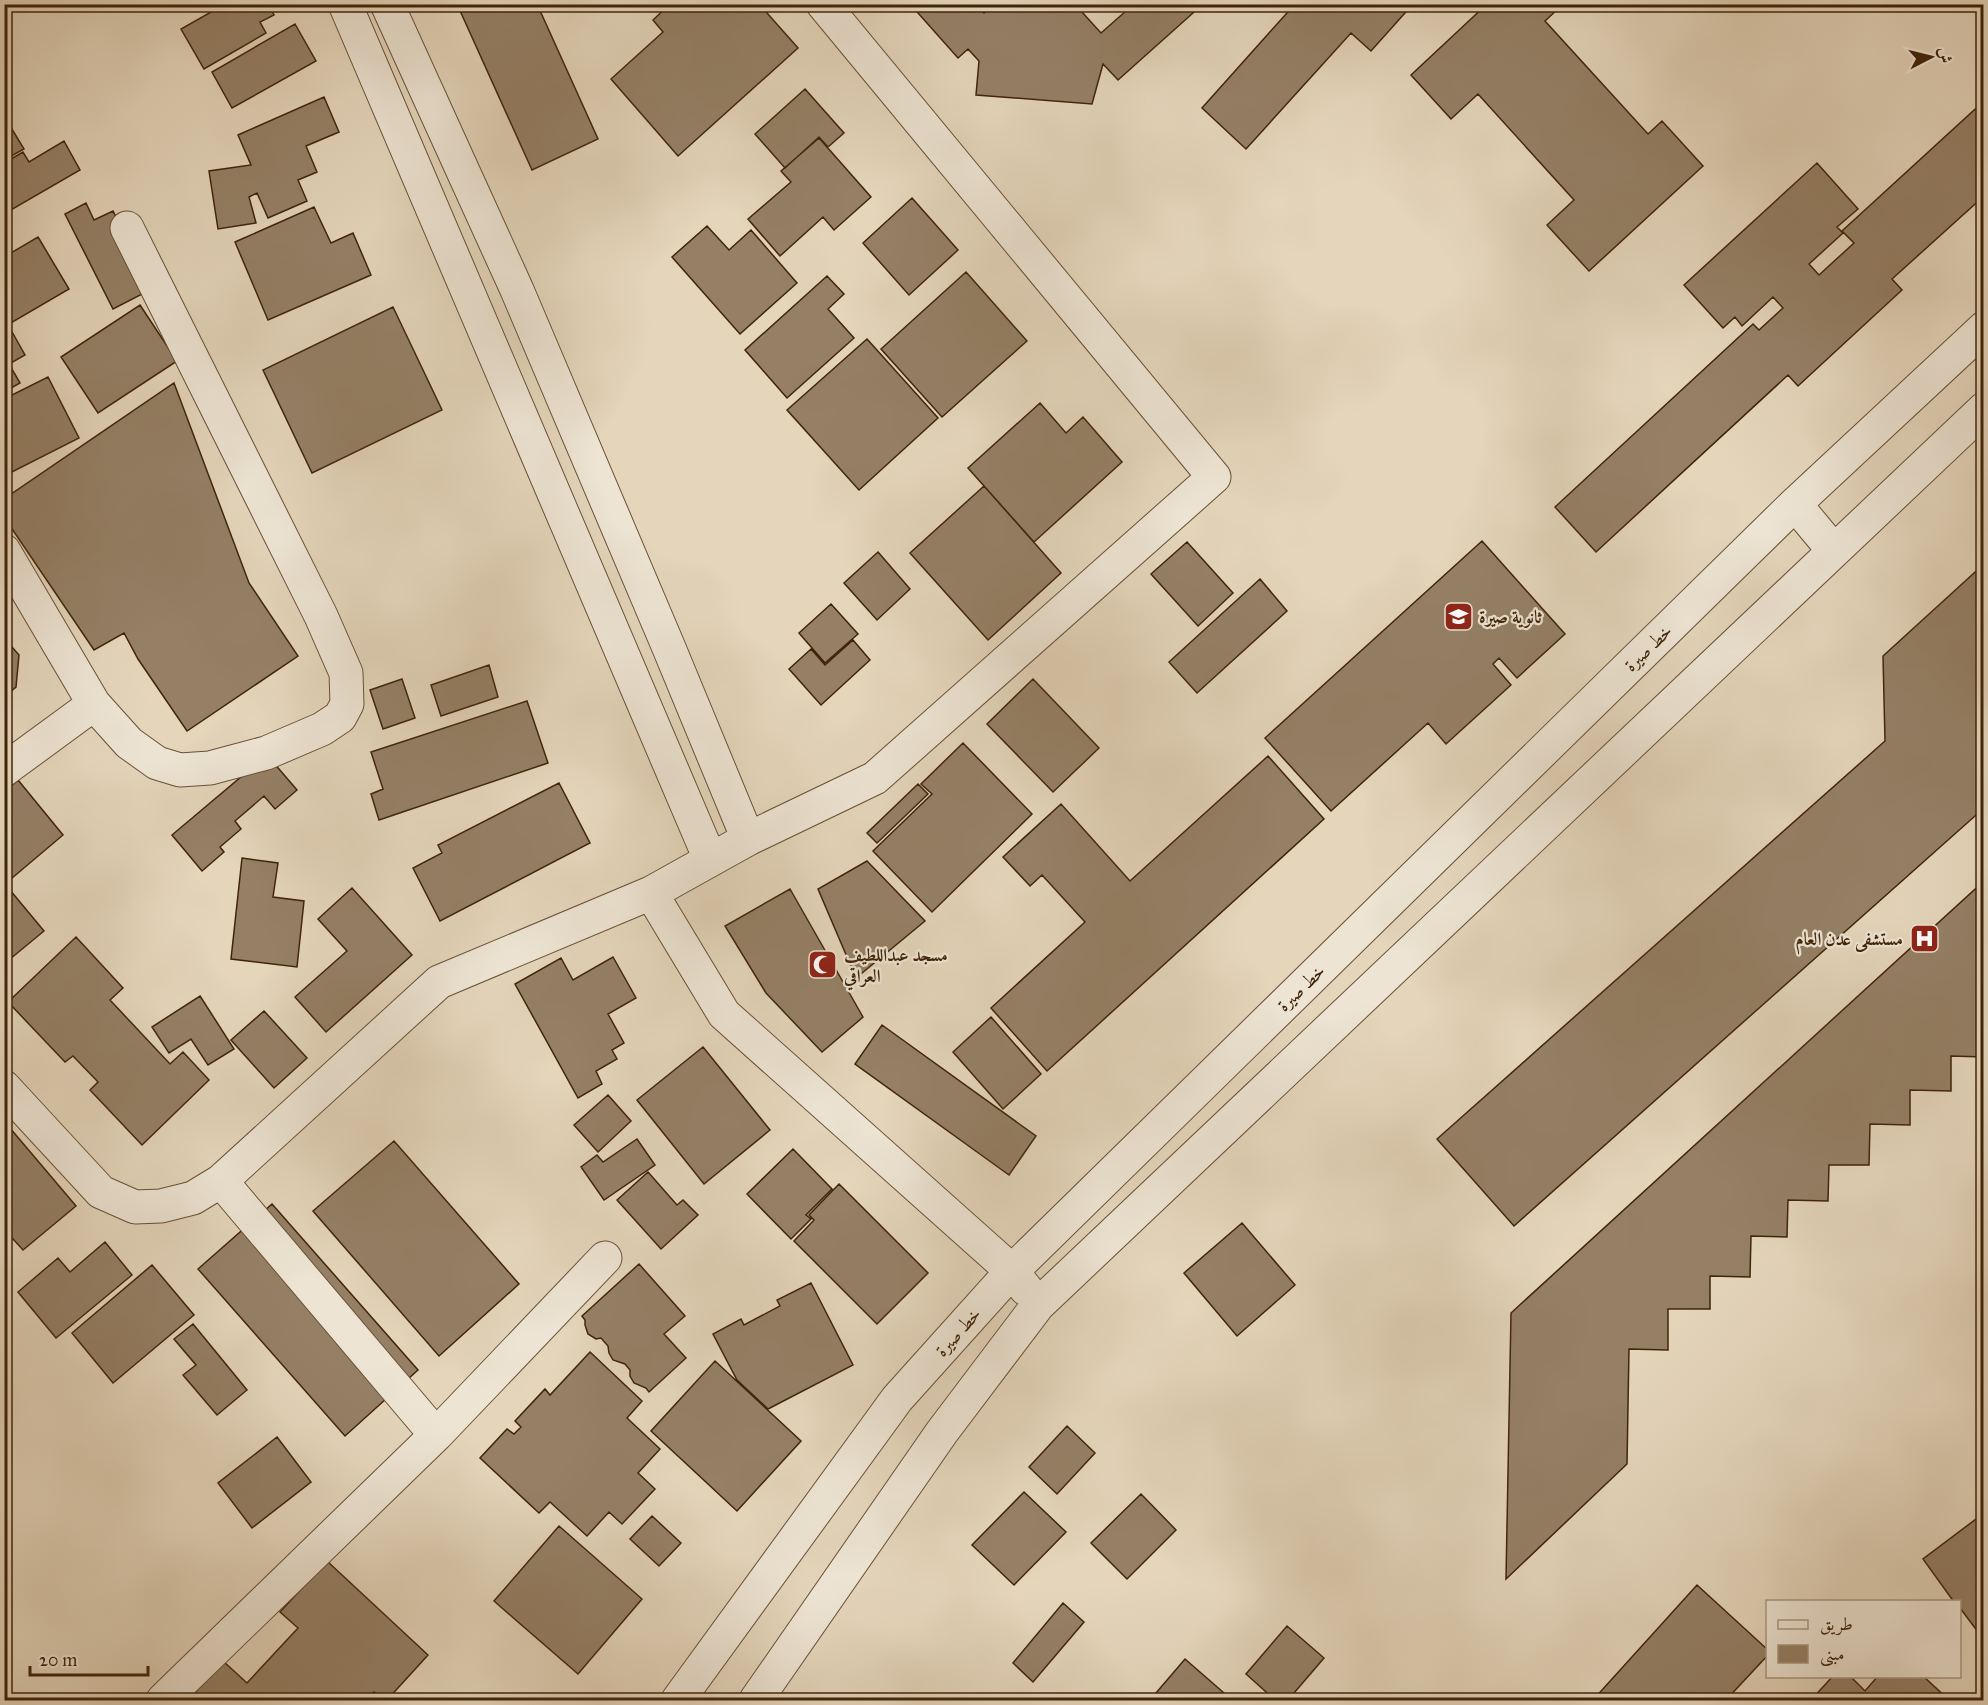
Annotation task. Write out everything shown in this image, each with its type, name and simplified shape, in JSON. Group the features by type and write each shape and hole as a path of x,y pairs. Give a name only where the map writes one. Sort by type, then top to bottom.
{"street":[{"path":"345,4 710,859"},
{"path":"387,4 517,290 665,637 748,839"},
{"path":"6,1092 101,1192 135,1208 161,1206 193,1198 221,1181 439,982 651,893 748,839 875,778 1214,477 823,4"},
{"path":"4,551 94,704 129,742 157,763 180,770 210,768 266,753 322,729 340,717 346,704 346,673 321,616 127,228"},
{"name":"خط صيرة","path":"678,1701 897,1399 1012,1271 1795,504 1983,328"},
{"path":"756,1701 942,1432 1038,1305 1983,409"},
{"path":"1795,504 1834,551"},
{"path":"4,770 94,704"},
{"path":"651,893 724,1014 1012,1271 1038,1305"},
{"path":"221,1181 436,1435"},
{"path":"163,1701 436,1435 605,1258"}],"building":[{"path":"218,4 268,4 274,15 260,22 266,33 204,69 181,29 220,7"},
{"path":"457,4 537,4 598,139 532,170"},
{"path":"670,4 759,4 798,48 678,156 611,79 663,32 653,20"},
{"path":"910,4 976,4 984,13 993,4 1081,11 1101,33 1134,4 1203,4 1118,80 1103,64 1092,104 976,95 979,61 968,49 958,58"},
{"path":"1295,4 1413,4 1371,51 1351,33 1246,149 1202,108"},
{"path":"1487,4 1556,4 1559,8 1545,21 1648,134 1662,121 1703,166 1589,271 1547,225 1574,200 1478,94 1451,119 1411,75"},
{"path":"295,24 316,61 232,108 212,72"},
{"path":"805,89 844,133 828,147 819,137 785,168 755,134"},
{"path":"324,97 339,132 306,146 317,172 298,180 307,201 268,218 257,193 249,197 256,223 218,229 209,171 251,165 238,135"},
{"path":"1984,101 1984,196 1892,279 1902,290 1798,386 1788,375 1596,552 1555,507 1753,324 1759,330 1783,308 1773,297 1742,326 1735,317 1723,328 1684,285 1817,163 1858,209 1837,227 1843,233 1809,264 1819,275 1854,243 1842,231"},
{"path":"4,116 24,149 4,160"},
{"path":"819,138 871,197 834,230 823,217 780,256 748,219 791,182 781,171"},
{"path":"64,141 80,170 4,214 4,163 23,152 29,162"},
{"path":"912,198 958,250 909,295 863,243"},
{"path":"86,203 94,220 113,211 152,289 113,309 65,214"},
{"path":"314,207 331,243 353,233 371,275 268,320 235,242"},
{"path":"707,226 729,250 751,230 797,283 740,334 672,257"},
{"path":"38,237 69,289 4,327 4,257"},
{"path":"966,272 1027,341 942,417 881,349"},
{"path":"827,276 844,294 828,309 854,338 787,398 745,350"},
{"path":"140,305 177,361 98,413 61,357"},
{"path":"393,307 442,410 312,473 263,370"},
{"path":"11,330 25,355 9,364 20,383 4,392 4,334"},
{"path":"867,339 938,418 859,490 787,410"},
{"path":"48,377 79,438 4,476 4,399"},
{"path":"174,383 249,583 298,656 187,731 138,659 124,633 94,650 4,517 4,499"},
{"path":"1040,403 1066,433 1083,417 1122,462 1034,542 968,468"},
{"path":"984,486 1061,573 988,640 910,553"},
{"path":"1482,541 1565,634 1517,678 1499,658 1493,664 1511,685 1446,744 1428,723 1331,811 1265,738"},
{"path":"1187,542 1233,593 1198,626 1151,574"},
{"path":"878,552 910,589 877,620 844,583"},
{"path":"1984,564 1984,808 1514,1226 1437,1139 1885,741 1883,656"},
{"path":"1260,579 1287,611 1197,693 1169,662"},
{"path":"831,604 858,634 825,663 799,633"},
{"path":"4,638 19,655 16,687 4,697"},
{"path":"853,640 870,660 821,705 789,669 811,649 825,665"},
{"path":"489,665 498,697 441,716 431,685"},
{"path":"402,679 415,718 383,729 370,690"},
{"path":"1033,679 1099,748 1053,792 987,724"},
{"path":"527,701 548,763 379,820 371,794 383,789 371,752"},
{"path":"963,743 1032,814 932,912 873,851 932,794 921,784"},
{"path":"267,755 297,790 275,809 264,796 235,821 241,829 220,847 224,852 202,871 172,835"},
{"path":"1268,756 1324,819 1047,1071 991,1008 1085,922 1042,875 1030,886 1003,857 1061,804 1130,881"},
{"path":"18,780 63,835 5,884 44,931 4,964 4,792"},
{"path":"559,783 590,843 440,921 413,868 442,853 438,845"},
{"path":"918,784 928,794 877,843 867,833"},
{"path":"242,858 278,863 273,897 304,901 297,967 231,959"},
{"path":"867,861 925,921 856,978 818,889"},
{"path":"1984,881 1984,1057 1951,1056 1951,1091 1910,1090 1910,1125 1870,1124 1869,1165 1829,1165 1828,1201 1788,1200 1787,1237 1751,1236 1750,1277 1710,1276 1710,1309 1668,1309 1668,1350 1629,1349 1627,1464 1506,1579 1511,1313"},
{"path":"352,888 412,955 326,1032 295,997 347,951 318,919"},
{"path":"790,889 863,1017 822,1052 766,993 725,926"},
{"path":"76,937 123,988 110,1000 170,1064 183,1052 209,1080 142,1145 90,1090 98,1082 73,1056 65,1062 8,1002"},
{"path":"613,957 636,998 608,1014 624,1043 612,1050 617,1059 596,1071 602,1084 578,1098 515,984 561,958 573,980"},
{"path":"200,996 234,1049 208,1065 191,1039 169,1053 152,1027"},
{"path":"264,1011 307,1058 274,1088 231,1040"},
{"path":"991,1017 1041,1074 1003,1109 953,1052"},
{"path":"882,1025 1036,1136 1009,1175 855,1064"},
{"path":"703,1047 770,1130 704,1184 637,1100"},
{"path":"608,1095 631,1121 598,1152 574,1125"},
{"path":"4,1121 76,1206 23,1250 4,1229"},
{"path":"637,1139 655,1165 604,1200 581,1167 597,1155 603,1162"},
{"path":"394,1141 519,1284 439,1356 313,1211"},
{"path":"793,1149 832,1189 806,1215 811,1219 791,1239 747,1194"},
{"path":"648,1172 677,1205 683,1200 698,1215 661,1249 617,1200"},
{"path":"839,1184 928,1273 877,1324 794,1241 814,1220 809,1215"},
{"path":"272,1204 418,1370 345,1436 198,1269"},
{"path":"1242,1223 1295,1285 1237,1336 1184,1273"},
{"path":"105,1242 132,1275 56,1338 18,1292 58,1258 70,1272"},
{"path":"639,1264 685,1316 664,1334 686,1358 649,1392 646,1388 634,1383 630,1370 625,1364 613,1360 608,1346 601,1338 596,1339 588,1334 582,1316"},
{"path":"152,1265 194,1315 113,1383 72,1333"},
{"path":"811,1283 853,1365 768,1409 737,1380 713,1334 741,1319 744,1325 780,1306 777,1300"},
{"path":"193,1324 247,1390 217,1415 183,1375 196,1365 174,1339"},
{"path":"590,1352 642,1401 627,1418 660,1449 638,1473 655,1489 622,1524 609,1512 587,1536 550,1502 539,1513 480,1458 507,1429 514,1434 521,1427 515,1421 545,1389 550,1395"},
{"path":"715,1361 801,1441 737,1511 651,1431"},
{"path":"1067,1426 1095,1453 1057,1494 1029,1467"},
{"path":"277,1437 311,1482 252,1528 218,1483"},
{"path":"1024,1492 1066,1532 1014,1585 972,1545"},
{"path":"1141,1494 1176,1530 1127,1579 1091,1543"},
{"path":"1984,1513 1984,1640 1961,1609 1961,1600 1953,1600 1923,1559"},
{"path":"652,1516 681,1543 659,1566 630,1539"},
{"path":"559,1526 642,1599 578,1674 494,1601"},
{"path":"327,1561 428,1655 387,1700 374,1692 366,1700 188,1700 223,1661 247,1683 298,1628 280,1612"},
{"path":"1697,1585 1766,1648 1766,1657 1726,1700 1593,1700"},
{"path":"1063,1603 1084,1622 1033,1682 1013,1663"},
{"path":"1287,1626 1324,1658 1288,1700 1275,1700 1246,1674"},
{"path":"1185,1659 1224,1693 1217,1700 1150,1700"},
{"path":"1831,1678 1852,1678 1865,1691 1876,1678 1925,1678 1949,1700 1811,1700"}],"place":[{"name":"ثانوية صيرة","path":"1458,617"},
{"name":"مستشفى عدن العام","path":"1924,939"},
{"name":"مسجد عبداللطيف العراقي","path":"823,965"}]}
